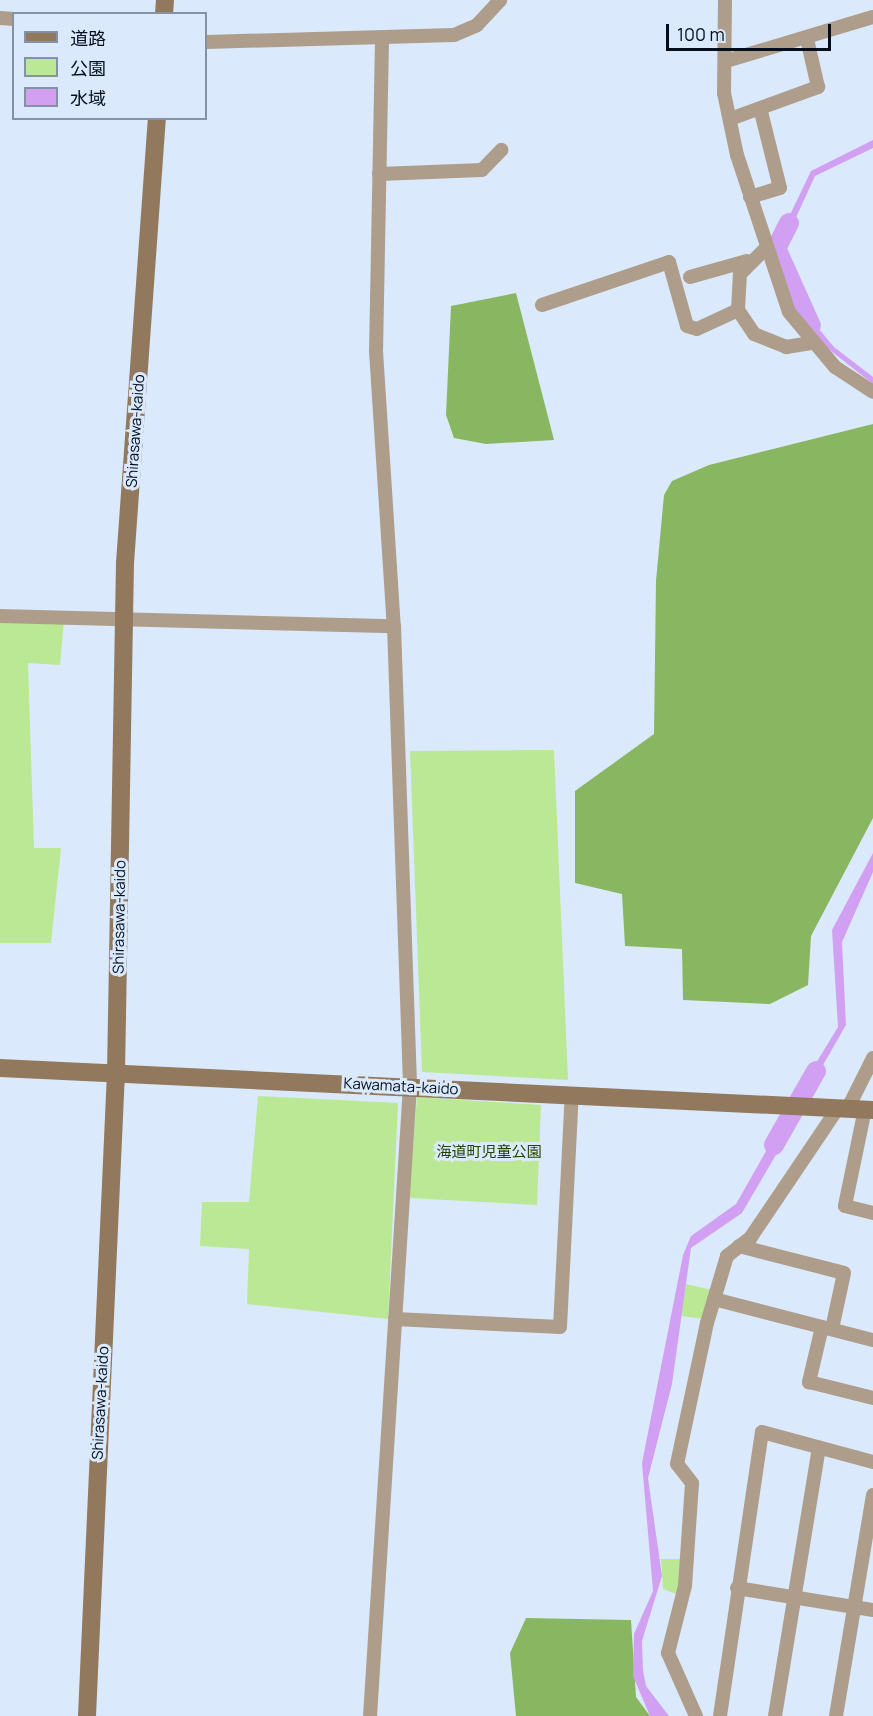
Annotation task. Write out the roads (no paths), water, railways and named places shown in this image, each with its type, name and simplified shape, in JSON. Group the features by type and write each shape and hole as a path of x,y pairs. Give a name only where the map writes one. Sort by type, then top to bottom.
{"main road":[{"name":"Shirasawa-kaido","path":"87,1716 116,1073 124,618 157,120"},
{"name":"Kawamata-kaido","path":"0,1068 856,1109"}],"street":[{"path":"207,42 382,40 454,35 477,25 500,0"},
{"path":"725,0 730,119 750,197 789,312 810,343 873,392"},
{"path":"726,61 807,39 873,17"},
{"path":"730,119 818,87 807,39"},
{"path":"370,1716 410,1086 394,626 376,351 382,40"},
{"path":"750,197 780,188 760,108"},
{"path":"379,174 482,170 501,150"},
{"path":"690,277 747,261 766,248"},
{"path":"747,261 740,274 738,310 754,334 786,347 810,343"},
{"path":"542,305 669,262 687,326 697,328 738,310"},
{"path":"0,616 394,626"},
{"path":"873,1058 856,1109 845,1206 873,1213"},
{"path":"395,1319 560,1327 572,1094"},
{"path":"699,1715 668,1653 685,1586 692,1483 677,1464 714,1299 727,1256 739,1246 856,1109"},
{"path":"739,1246 844,1274 809,1382 873,1398"},
{"path":"714,1299 873,1340"},
{"path":"720,1716 737,1588 762,1432 873,1462"},
{"path":"775,1716 819,1448"},
{"path":"836,1716 873,1495"},
{"path":"737,1588 873,1610"}],"water":[{"path":"873,140 873,148 815,176 782,248 803,310 834,347 873,377 873,384 826,347 801,316 776,244 811,171"},
{"path":"873,853 873,872 842,942 846,1025 807,1093 799,1091 838,1027 832,930"},
{"path":"782,1123 794,1124 742,1213 691,1248 672,1384 648,1478 662,1576 642,1641 643,1670 646,1686 669,1716 650,1716 633,1676 634,1634 653,1591 642,1463 683,1255 691,1236 736,1204"}],"waterway":[{"path":"789,223 776,248 811,326"},
{"path":"774,1145 816,1071"}],"park label":[{"name":"海道町児童公園","path":"489,1152"}]}
